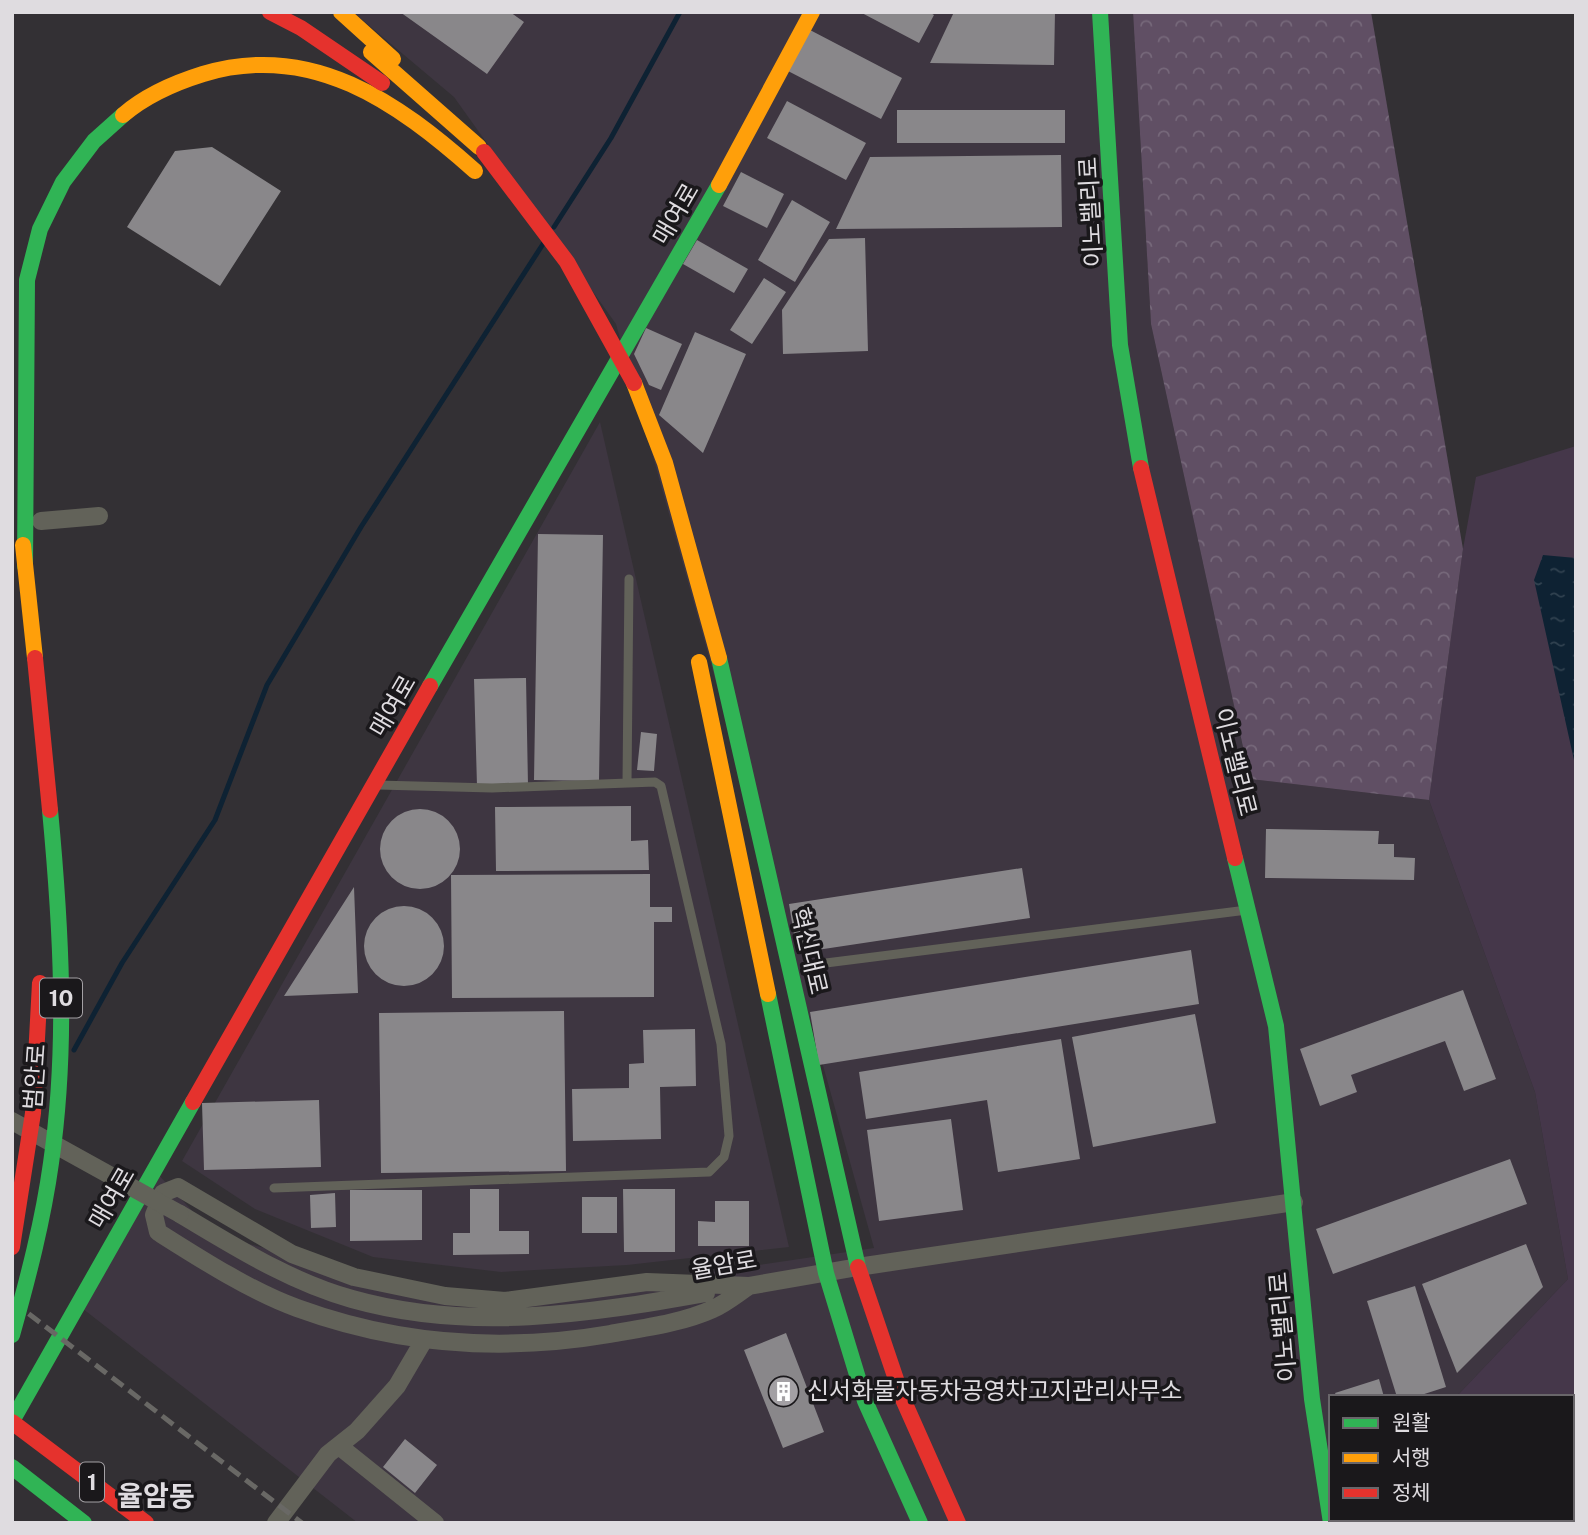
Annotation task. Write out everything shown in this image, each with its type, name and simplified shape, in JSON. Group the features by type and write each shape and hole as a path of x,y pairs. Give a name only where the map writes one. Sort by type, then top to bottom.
{"main road":[{"path":"25,566 26,305 30,254 54,194 74,161 104,129 135,105 170,85 199,74 230,67 298,67 328,74 380,95 411,116 479,176 431,126 382,83 312,35 270,12"},
{"name":"매여로","path":"12,1422 373,785 730,166 812,12"},
{"name":"이노밸리로","path":"1100,12 1121,345 1137,449 1276,1026 1312,1399 1329,1510"},
{"path":"336,18 484,152 522,195 598,311 628,387 673,544 691,622"},
{"path":"499,199 560,277 628,387"},
{"name":"혁신대로","path":"628,387 665,463 708,611 858,1267 873,1319 919,1444 958,1523"},
{"path":"12,450 25,566"},
{"name":"범안로","path":"12,1335 34,1252 52,1159 61,1039 55,860 25,566"},
{"path":"696,646 837,1321 867,1403 920,1523"},
{"name":"범안로","path":"12,1247 33,1113 40,972"},
{"name":"1","path":"12,1422 146,1523"},
{"name":"1","path":"18,1472 84,1523"}],"street":[{"path":"41,522 99,516"},
{"name":"율암로","path":"12,1121 264,1263 350,1299 415,1313 477,1317 553,1316 1294,1202"},
{"path":"178,1187 292,1254 354,1277 445,1296 505,1301 647,1282 748,1286 713,1309 657,1325 573,1340 498,1346 424,1340 296,1308 187,1252 158,1232 154,1215 163,1193 178,1187"},
{"path":"276,1523 328,1454 357,1431 397,1385 424,1340"},
{"path":"339,1446 435,1523"}],"lane":[{"path":"627,783 629,579"},
{"path":"274,1188 709,1172 724,1157 729,1136 721,1044 664,790 655,782 492,788 373,785"},
{"path":"818,964 1248,910"}],"shaded area":[{"path":"353,12 1133,12 1151,324 1250,779 1429,800 1535,1092 1568,1279 1458,1395 1329,1395 1329,1521 1366,1523 358,1523 78,1305 154,1170 215,1235 445,1296 616,1286 874,1248 616,324 454,97"},
{"path":"600,422 789,1247 627,1265 501,1272 373,1257 255,1209 182,1161"},
{"path":"1576,446 1576,1523 1366,1523 1574,1521 1574,1395 1458,1395 1568,1279 1535,1092 1429,800 1463,549 1476,477"}],"green space":[{"path":"1133,12 1371,12 1463,549 1429,800 1250,779 1151,324"}],"water":[{"path":"1543,555 1576,558 1576,769 1534,580"},
{"path":"1576,1422 1576,1523 1498,1523 1574,1521"}],"building":[{"path":"400,12 510,12 524,22 487,74"},
{"path":"860,12 929,12 934,15 919,43"},
{"path":"954,12 1055,12 1054,65 930,63"},
{"path":"810,30 902,78 881,119 788,71"},
{"path":"787,101 866,143 846,180 767,138"},
{"path":"897,110 1065,110 1065,143 897,143"},
{"path":"212,147 281,191 220,286 127,227 175,151"},
{"path":"1061,155 1062,227 836,229 870,157"},
{"path":"741,172 784,194 767,228 723,206"},
{"path":"792,200 830,222 795,282 758,260"},
{"path":"865,238 868,351 783,354 782,310 829,239"},
{"path":"697,240 748,269 734,293 683,264"},
{"path":"764,278 786,292 752,344 730,330"},
{"path":"646,328 682,344 661,390 649,385 634,354"},
{"path":"695,332 746,354 703,453 659,415"},
{"path":"538,534 603,535 599,781 534,780"},
{"path":"526,678 528,785 477,786 474,679"},
{"path":"641,732 657,734 654,771 637,770"},
{"path":"631,806 631,841 648,840 649,870 496,871 495,807"},
{"path":"420,809 435,812 448,821 457,834 460,849 457,864 448,877 435,886 420,889 405,886 392,877 383,864 380,849 383,834 392,821 405,812"},
{"path":"1266,829 1379,831 1378,844 1394,844 1394,857 1415,858 1414,880 1265,878"},
{"path":"1022,868 1030,918 797,953 789,904"},
{"path":"650,874 650,907 672,907 672,922 654,922 654,997 452,998 451,875"},
{"path":"354,887 358,993 284,996"},
{"path":"404,906 419,909 432,918 441,931 444,946 441,961 432,974 419,983 404,986 389,983 376,974 367,961 364,946 367,931 376,918 389,909"},
{"path":"1191,950 1199,1004 819,1065 810,1012"},
{"path":"1463,990 1496,1079 1464,1091 1445,1041 1351,1075 1357,1092 1320,1106 1300,1049"},
{"path":"564,1011 566,1171 381,1173 379,1013"},
{"path":"1195,1014 1216,1123 1093,1147 1072,1037"},
{"path":"695,1029 696,1086 660,1087 661,1139 573,1141 572,1089 629,1088 629,1064 644,1063 643,1030"},
{"path":"1061,1039 1080,1159 998,1172 987,1100 866,1119 859,1072"},
{"path":"319,1100 321,1167 204,1170 202,1103"},
{"path":"951,1119 963,1210 879,1221 867,1130"},
{"path":"1510,1159 1527,1204 1333,1274 1316,1229"},
{"path":"470,1189 499,1189 499,1231 529,1231 529,1254 453,1255 453,1233 470,1233"},
{"path":"623,1189 675,1189 675,1252 624,1252"},
{"path":"350,1190 422,1190 422,1240 350,1241"},
{"path":"335,1193 336,1227 311,1228 310,1195"},
{"path":"582,1197 617,1197 617,1233 582,1233"},
{"path":"715,1201 749,1201 749,1246 698,1246 698,1221 715,1222"},
{"path":"1526,1244 1543,1287 1457,1373 1422,1284"},
{"path":"1415,1286 1446,1387 1421,1395 1396,1395 1367,1301"},
{"name":"신서화물자동차공영차고지관리사무소","path":"786,1333 824,1432 783,1448 744,1350"},
{"path":"1379,1379 1383,1395 1336,1395 1335,1393"},
{"path":"405,1439 437,1465 415,1493 383,1467"}],"waterway":[{"path":"554,227 611,138 680,12"},
{"path":"74,1050 122,963 215,820 267,685 361,527 543,244"}],"railway":[{"path":"12,1301 302,1523"}],"traffic: fast":[{"path":"1100,12 1120,345 1141,468"},
{"path":"25,566 27,280 40,229 63,182 94,141 123,115"},
{"path":"430,686 719,185"},
{"path":"719,658 858,1267"},
{"path":"12,1335 44,1206 60,1075 60,942 50,810"},
{"path":"1235,858 1276,1026 1312,1399 1329,1510"},
{"path":"768,994 826,1273"},
{"path":"12,1421 193,1102"},
{"path":"826,1273 865,1401 920,1523"},
{"path":"12,1467 84,1523"}],"traffic: slow":[{"path":"341,12 393,59"},
{"path":"719,185 812,12"},
{"path":"371,52 479,147"},
{"path":"123,115 160,91 203,74 243,66 281,66 316,72 351,84 383,101 415,122 475,171"},
{"path":"634,383 665,463 719,658"},
{"path":"23,545 35,658"},
{"path":"699,662 768,994"}],"traffic: jam":[{"path":"270,12 301,28 382,83"},
{"path":"484,152 567,262 634,383"},
{"path":"1141,468 1235,858"},
{"path":"35,658 50,810"},
{"path":"193,1102 430,686"},
{"path":"12,1247 33,1113 40,983"},
{"path":"858,1267 902,1397 958,1523"},
{"path":"12,1422 146,1523"}],"place":[{"name":"신서화물자동차공영차고지관리사무소","path":"784,1391"}],"district":[{"name":"율암동","path":"156,1496"}]}
